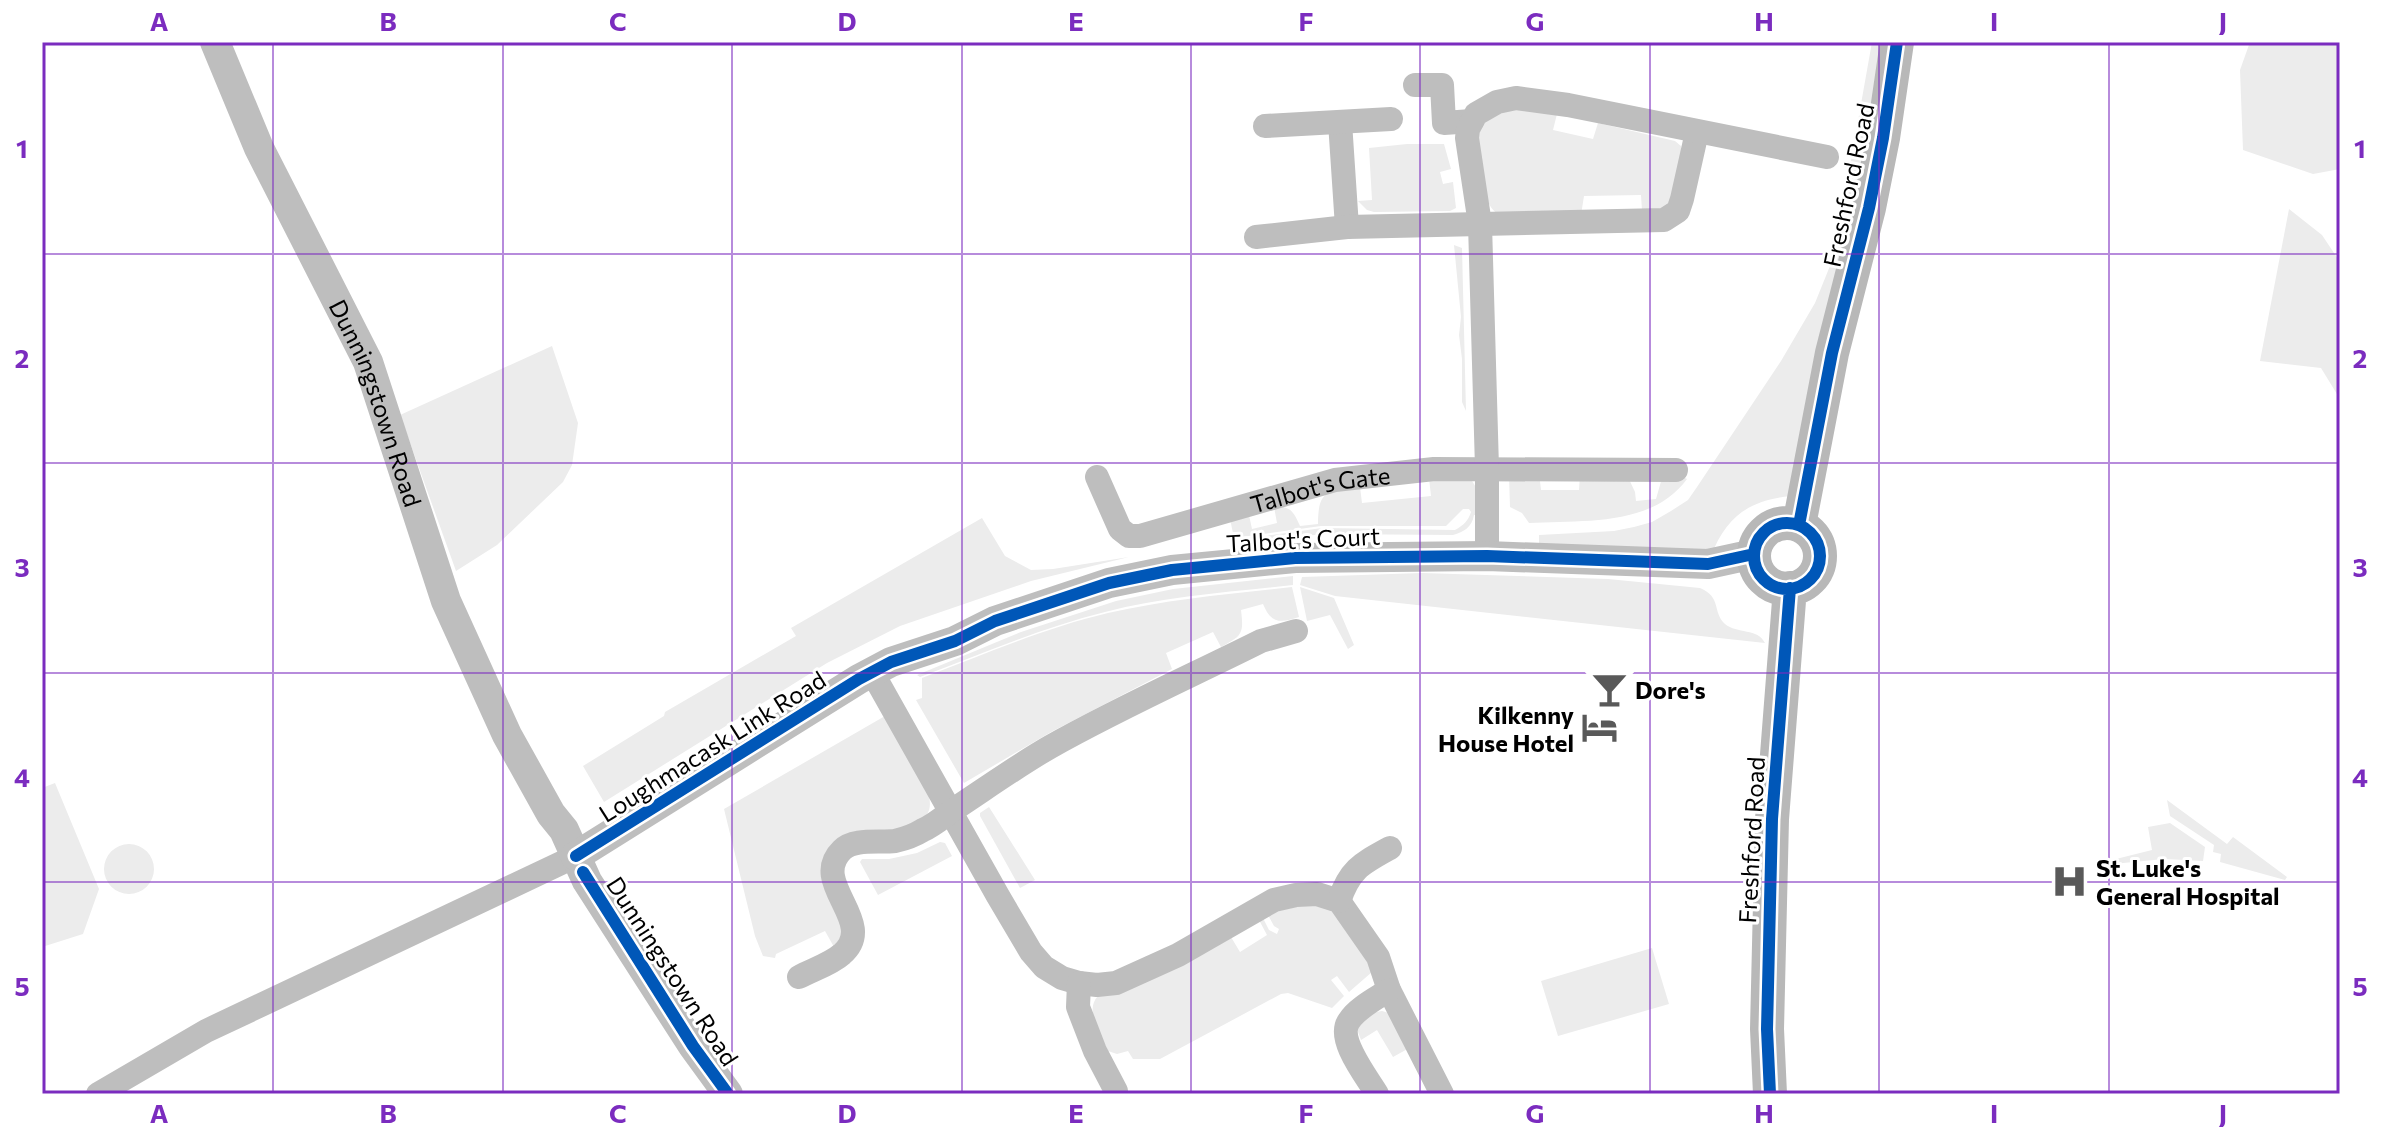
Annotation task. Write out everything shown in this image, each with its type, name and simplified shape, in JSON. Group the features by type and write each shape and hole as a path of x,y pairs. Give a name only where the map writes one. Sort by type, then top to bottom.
{"main road":[{"name":"Freshford Road","path":"1799,525 1832,353 1869,208 1897,42"},
{"path":"1784,523 1799,525 1816,541 1819,564 1805,583 1790,588 1774,586 1757,570 1754,554 1758,539 1769,528 1784,523"},
{"name":"Freshford Road","path":"1770,1094 1767,1029 1772,819 1790,588"}],"street":[{"name":"Dunningstown Road","path":"215,42 259,148 368,362 446,601 507,735 551,814 564,830 587,881 693,1046 728,1094"},
{"path":"1415,85 1442,85 1444,123 1472,121"},
{"path":"1487,556 1480,224 1467,138 1472,121 1484,108 1516,98 1568,105 1827,157"},
{"path":"1265,126 1391,119"},
{"path":"1340,122 1347,227"},
{"path":"1256,237 1347,227 1664,220 1678,211 1697,132"},
{"name":"Talbot's Gate","path":"1097,477 1120,529 1129,536 1140,536 1335,480 1434,469 1676,470"},
{"name":"Talbot's Court","path":"872,672 891,662 955,641 995,621 1109,583 1172,570 1295,558 1487,556 1708,564 1754,554"},
{"path":"799,977 842,954 852,940 854,928 835,888 833,872 836,859 844,848 858,842 899,840 924,830 1049,748 1257,631 1296,631"},
{"name":"Loughmacask Link Road","path":"576,856 872,672"},
{"path":"872,672 949,813 1031,952 1044,967 1062,978 1079,983 1116,983 1178,955 1274,900 1317,894 1339,901 1378,957 1389,990 1442,1094"},
{"path":"1339,901 1345,883 1360,865 1390,848"},
{"path":"98,1094 206,1031 576,856"},
{"path":"1079,983 1078,1007 1095,1051 1116,1078"},
{"path":"1377,1094 1346,1042 1345,1028 1349,1019 1389,990"}],"shaded area":[{"path":"1872,42 1886,42 1852,228 1791,496 1751,506 1741,513 1724,531 1711,556 1539,546 1539,535 1634,527 1652,522 1688,500 1781,361 1815,303 1834,256"},
{"path":"2250,42 2340,42 2340,169 2313,174 2243,150 2240,70"},
{"path":"1519,109 1557,114 1553,130 1593,139 1598,123 1675,141 1681,146 1681,161 1669,202 1665,208 1642,211 1641,195 1584,196 1581,215 1498,214 1489,203 1483,182 1479,159 1480,128 1491,116"},
{"path":"1444,144 1451,169 1440,172 1443,184 1453,182 1456,208 1450,211 1374,212 1358,201 1372,200 1369,148"},
{"path":"2289,209 2322,235 2340,262 2340,399 2321,368 2260,361"},
{"path":"1454,245 1462,248 1466,411 1462,402 1461,317"},
{"path":"552,346 578,423 572,465 563,482 497,545 456,571 400,415"},
{"path":"1539,473 1541,490 1579,490 1580,474 1628,477 1636,501 1656,499 1662,478 1679,475 1687,479 1672,495 1636,513 1615,518 1529,523 1522,513 1510,507 1509,476"},
{"path":"1429,478 1472,481 1477,489 1478,515 1474,515 1464,531 1453,535 1323,534 1235,540 1322,528 1455,530 1467,520 1471,512 1469,509 1463,509 1446,526 1321,526 1234,538 1230,519 1249,515 1252,529 1277,523 1274,507 1284,507 1291,510 1300,526 1318,524 1320,504 1333,491 1360,487 1362,503 1431,496"},
{"path":"982,518 1005,556 1031,570 1129,557 1031,581 900,626 827,663 604,802 583,766 664,716 665,712 796,636 791,628"},
{"path":"1422,573 1608,579 1700,588 1714,600 1725,624 1757,635 1765,643 1335,596 1300,585 1302,577"},
{"path":"1293,576 1293,585 1175,598 1081,618 920,677 917,675 1021,632 1116,601 1173,589"},
{"path":"1292,587 1299,617 1277,620 1269,615 1263,604 1241,610 1242,629 1233,640 1221,647 1213,632 1166,653 1172,669 1051,732 964,783 916,700 922,698 922,678 1061,626 1154,604"},
{"path":"1300,587 1334,598 1354,645 1348,649 1330,615 1307,621"},
{"path":"885,716 929,795 928,812 920,820 899,829 842,838 845,932 834,947 825,931 776,954 775,958 763,956 755,936 724,809"},
{"path":"55,783 99,889 83,934 42,947 42,788"},
{"path":"2167,800 2227,844 2233,837 2287,877 2285,880 2220,862 2221,854 2213,852 2214,845 2170,816"},
{"path":"989,807 1035,880 1020,888 980,816"},
{"path":"2170,823 2205,847 2203,861 2164,859 2113,864 2112,860 2152,850 2148,827"},
{"path":"940,842 945,843 952,856 878,895 860,862 862,859 889,859 917,853"},
{"path":"129,844 147,851 154,869 147,887 129,894 111,887 104,869 111,851"},
{"path":"1290,904 1335,907 1369,963 1372,972 1349,992 1337,976 1331,980 1344,996 1332,1008 1288,993 1281,994 1160,1059 1133,1059 1128,1051 1117,1054 1108,1051 1093,1015 1098,996 1231,937 1240,952 1267,935 1259,920 1263,918 1269,930 1277,934 1279,929 1268,915"},
{"path":"1652,948 1669,1004 1558,1036 1541,981"},
{"path":"1382,1011 1392,1014 1411,1047 1393,1057 1377,1030 1361,1040 1357,1029 1370,1013"}],"cycle path":[{"path":"1799,525 1832,353 1869,208 1897,42"},
{"path":"1787,523 1810,533 1820,556 1810,579 1787,589 1764,579 1754,556 1764,533 1787,523"},
{"path":"576,856 891,662 955,641 995,621 1109,583 1172,570 1295,558 1487,556 1708,564 1754,554"},
{"path":"1770,1094 1767,1029 1772,819 1790,588"},
{"path":"583,872 693,1046 728,1094"}],"place":[{"name":"Dore's","path":"1609,689"},
{"name":"Kilkenny House Hotel","path":"1600,728"},
{"name":"St. Luke's General Hospital","path":"2070,881"}]}
